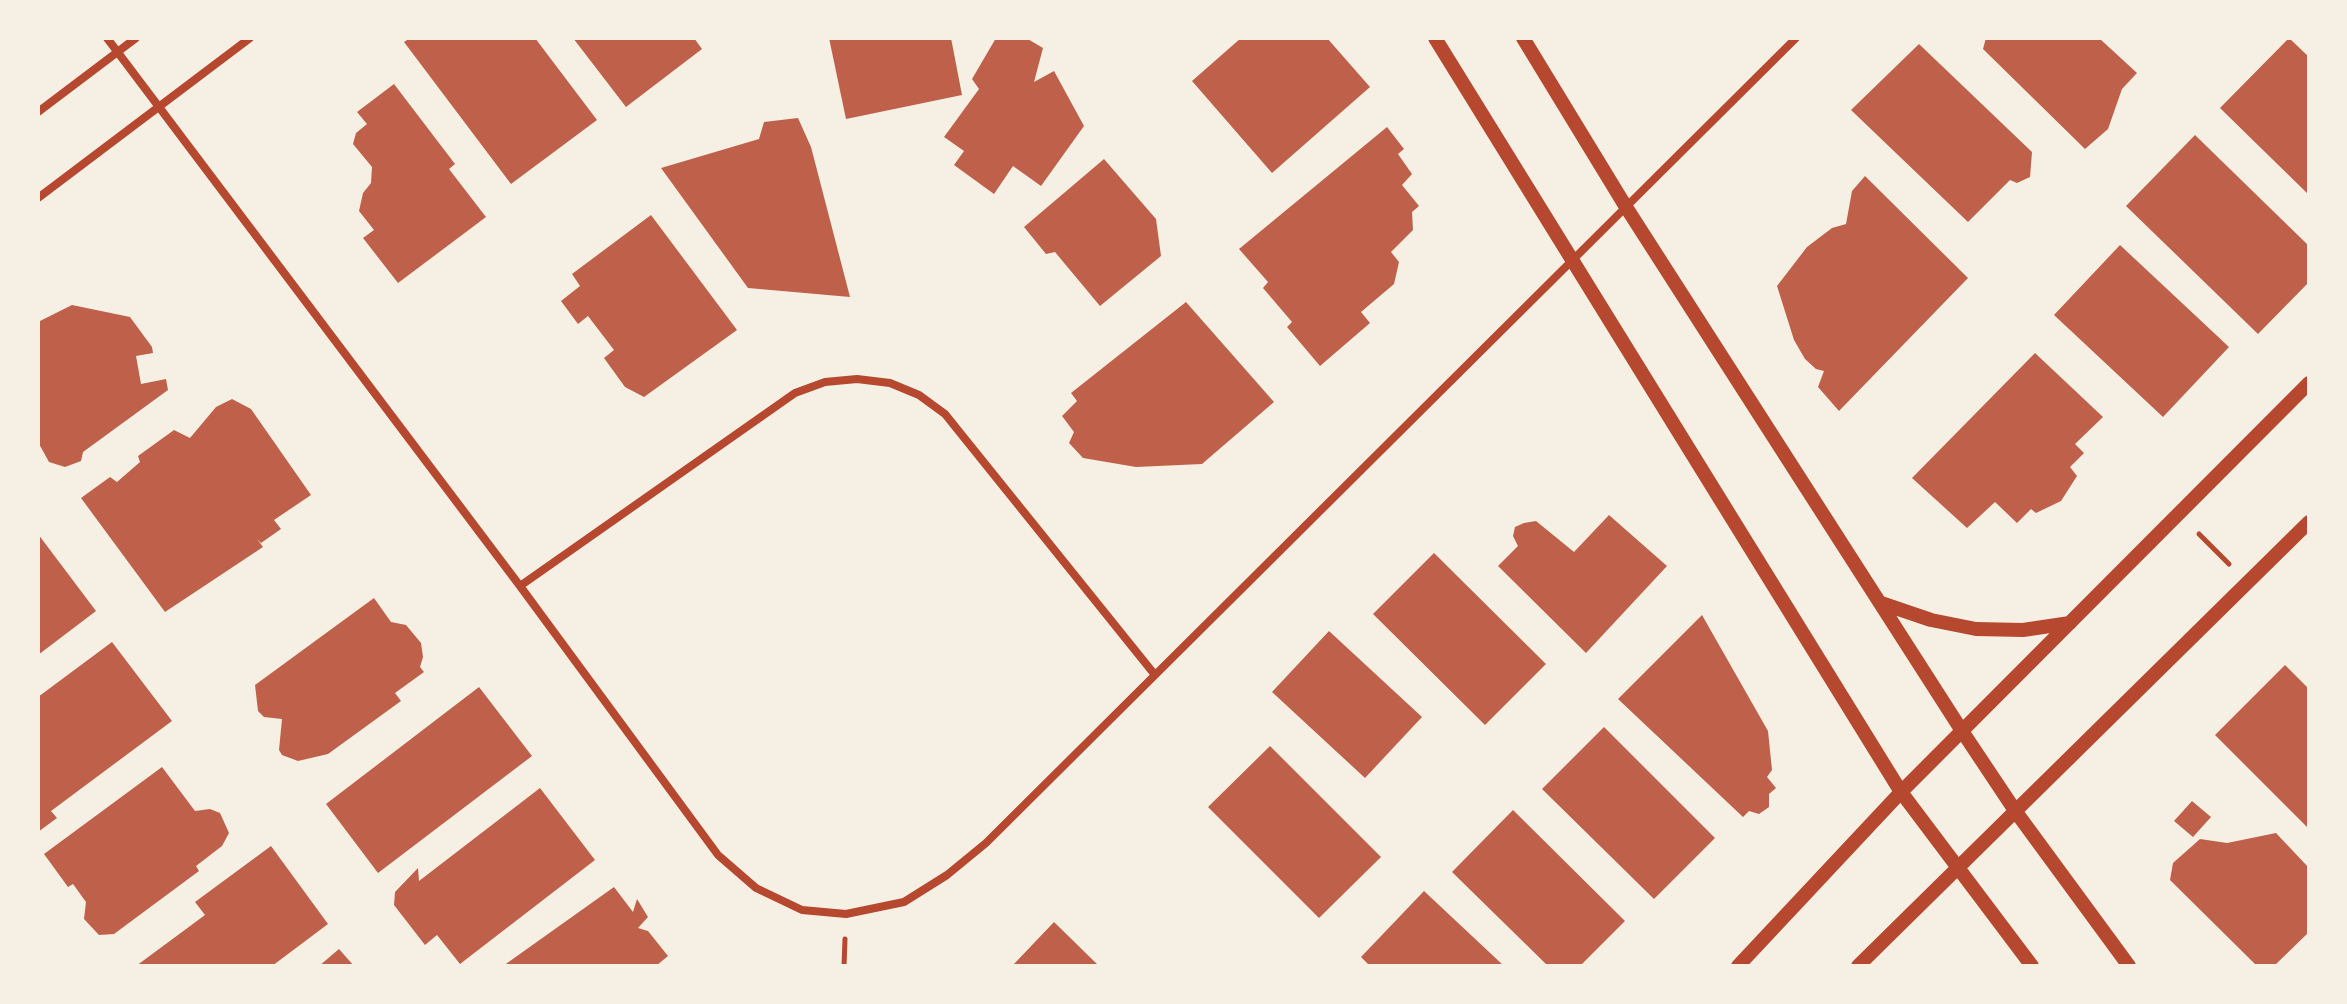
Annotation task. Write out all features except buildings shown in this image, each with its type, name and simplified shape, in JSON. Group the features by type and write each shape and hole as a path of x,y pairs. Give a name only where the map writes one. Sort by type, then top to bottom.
{"street":[{"path":"107,38 520,586 718,855 756,888 802,910 846,914 904,902 947,875 986,843 1796,38"},
{"path":"38,112 136,38"},
{"path":"38,198 250,38"},
{"path":"1435,38 1901,792 2032,966"},
{"path":"1523,38 1626,207 1962,731 2016,812 2129,966"},
{"path":"520,586 795,393 825,382 857,379 890,383 919,395 945,414 1155,675"},
{"path":"1738,966 1901,792 2309,383"},
{"path":"1858,966 2309,522"},
{"path":"1881,603 1931,620 1976,629 2023,630 2070,623"}],"path":[{"path":"2178,514 2247,582"}]}
